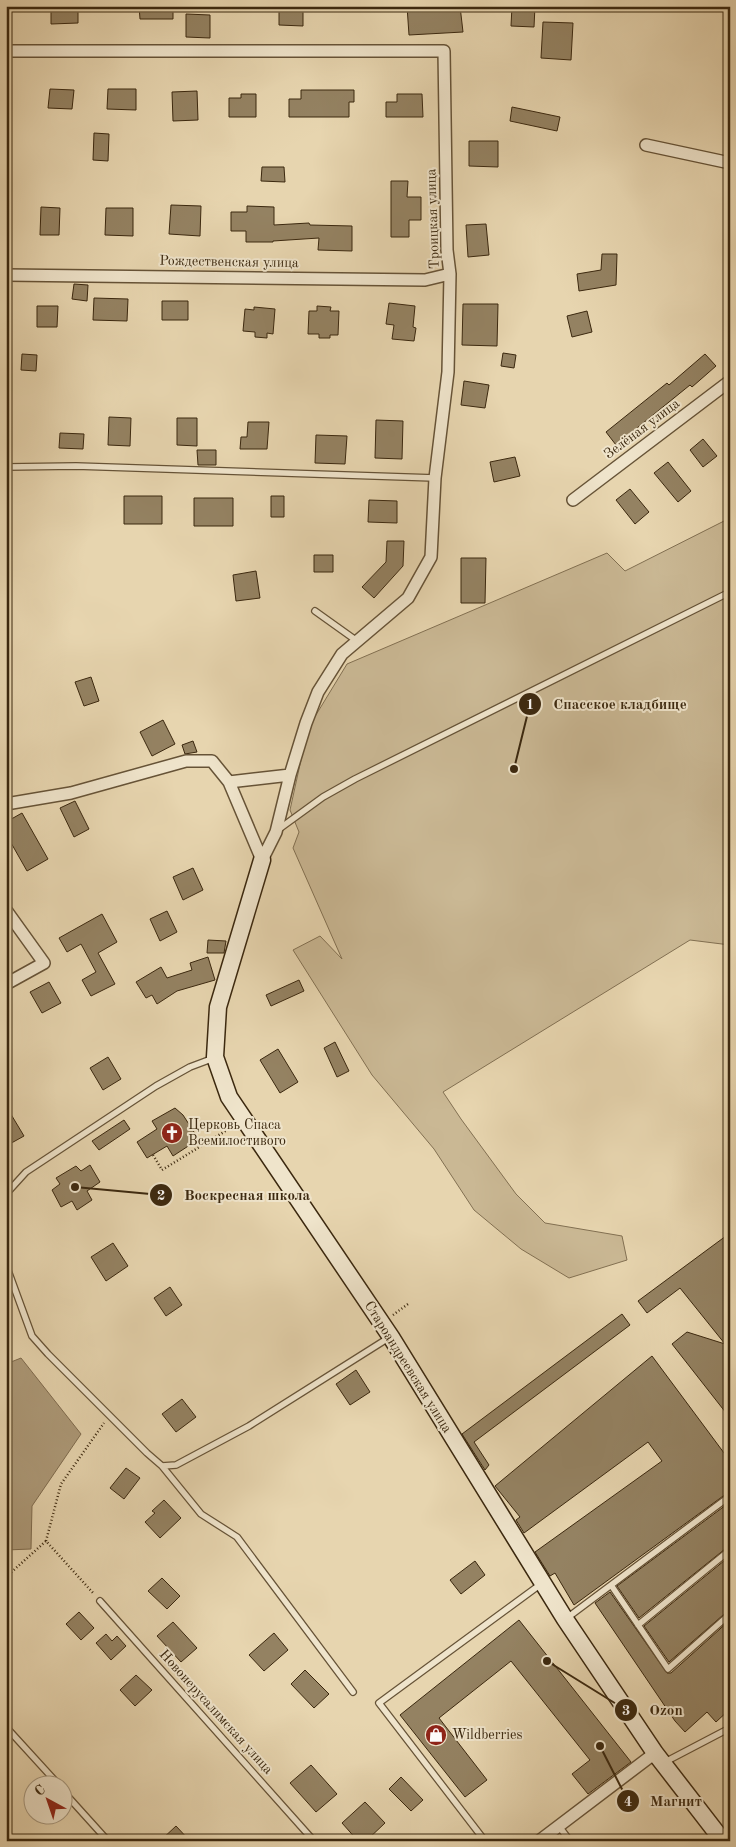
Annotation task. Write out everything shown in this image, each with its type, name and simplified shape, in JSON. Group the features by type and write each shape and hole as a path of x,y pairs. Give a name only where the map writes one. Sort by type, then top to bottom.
{"street":[{"name":"Троицкая улица","path":"6,51 444,52 447,250 450,274 448,372 434,478 431,557 408,598 342,654 318,692 290,774 276,832 262,860"},
{"path":"646,145 730,163"},
{"name":"Рождественская улица","path":"6,275 425,280 450,274"},
{"name":"Зелёная улица","path":"572,500 730,381"},
{"path":"6,804 70,793 186,761 212,761 229,782 262,860"},
{"path":"229,782 290,774"},
{"name":"Староандреевская улица","path":"262,860 218,1007 215,1057 228,1097 391,1337 565,1619 659,1759 723,1841"},
{"path":"6,910 44,963 6,984"},
{"path":"539,1841 558,1825 659,1759"}],"lane":[{"path":"6,467 86,466 434,478"},
{"path":"276,832 322,797 355,779 730,592"},
{"path":"315,611 357,642"},
{"path":"6,1194 26,1172 156,1086 190,1067 215,1057"},
{"path":"6,1265 32,1336 162,1466 201,1514 237,1537 353,1692"},
{"path":"162,1466 176,1465 249,1426 391,1337"},
{"path":"565,1619 730,1496"},
{"path":"638,1625 730,1550"},
{"path":"485,1841 379,1703 542,1582"},
{"path":"611,1585 668,1669 730,1614"},
{"name":"Новоиерусалимская улица","path":"100,1600 314,1841"},
{"path":"6,1727 49,1774"},
{"path":"659,1759 730,1728"},
{"path":"72,1801 108,1841"},
{"path":"558,1825 570,1841"}],"path":[{"path":"153,1155 162,1170 244,1120"},
{"path":"6,1577 46,1541 61,1484 110,1416"},
{"path":"46,1541 100,1600"}],"shaded area":[{"path":"730,518 730,945 690,940 443,1092 516,1194 545,1223 622,1236 627,1260 569,1278 521,1249 474,1210 434,1149 372,1075 293,950 320,936 342,959 293,848 299,832 290,810 308,728 347,664 607,553 625,571"},
{"path":"21,1358 81,1434 32,1506 31,1549 6,1550 6,1364"}],"building":[{"path":"51,6 78,6 78,23 51,24"},
{"path":"139,6 173,6 173,19 140,19"},
{"path":"279,6 303,6 303,26 279,25"},
{"path":"407,6 460,6 463,32 409,35"},
{"path":"512,6 535,6 534,27 511,26"},
{"path":"186,14 210,15 210,38 186,37"},
{"path":"543,22 573,23 571,60 541,58"},
{"path":"50,89 74,90 72,109 48,108"},
{"path":"108,89 136,89 136,110 107,109"},
{"path":"301,90 354,90 354,102 349,102 349,117 289,117 289,99 301,99"},
{"path":"197,91 198,120 173,121 172,92"},
{"path":"241,94 256,94 256,117 229,117 229,98 241,98"},
{"path":"397,94 422,94 423,117 386,117 386,102 397,102"},
{"path":"512,107 560,117 557,131 510,121"},
{"path":"94,133 109,134 108,161 93,160"},
{"path":"469,141 498,141 498,167 469,166"},
{"path":"262,167 284,167 285,182 261,181"},
{"path":"391,181 408,181 407,197 421,197 421,220 409,220 409,237 391,237"},
{"path":"171,205 201,206 200,236 169,234"},
{"path":"247,206 274,207 274,225 309,223 310,225 352,226 352,251 318,250 319,238 246,242 246,231 231,231 231,212 247,212"},
{"path":"41,207 60,208 59,235 40,235"},
{"path":"106,208 133,208 133,236 105,235"},
{"path":"486,224 489,255 468,257 466,225"},
{"path":"602,254 617,254 616,285 579,291 577,274 601,270"},
{"path":"74,284 88,285 87,301 72,299"},
{"path":"94,298 128,299 127,321 93,320"},
{"path":"162,301 188,301 188,320 162,320"},
{"path":"389,303 415,306 413,327 416,328 414,341 392,339 394,325 386,324"},
{"path":"463,304 498,304 497,346 462,345"},
{"path":"37,306 58,306 57,327 37,327"},
{"path":"317,306 331,307 330,311 339,311 338,335 330,335 330,338 319,338 319,334 308,334 309,311 317,311"},
{"path":"254,307 275,309 273,334 267,333 267,338 255,337 255,332 243,331 245,309 254,310"},
{"path":"587,311 592,332 572,337 567,316"},
{"path":"503,353 516,355 514,368 501,366"},
{"path":"22,354 37,355 36,371 21,370"},
{"path":"705,354 716,366 692,387 690,385 616,445 606,432 667,383 669,385"},
{"path":"464,381 489,385 485,408 461,405"},
{"path":"109,417 131,418 130,446 108,445"},
{"path":"177,418 197,418 197,446 177,445"},
{"path":"376,420 403,421 402,459 375,458"},
{"path":"248,422 269,422 267,449 240,449 241,437 247,437"},
{"path":"60,433 84,434 83,449 59,448"},
{"path":"316,435 347,436 345,464 315,463"},
{"path":"703,439 717,456 703,467 690,450"},
{"path":"197,450 216,450 216,465 198,465"},
{"path":"515,457 520,476 494,482 490,462"},
{"path":"668,462 691,491 678,502 654,473"},
{"path":"630,489 649,512 635,524 616,500"},
{"path":"124,496 162,496 162,524 124,524"},
{"path":"271,496 284,496 284,517 271,517"},
{"path":"194,498 233,498 233,526 194,526"},
{"path":"369,500 397,501 397,523 368,522"},
{"path":"387,541 404,541 403,566 374,598 362,587 386,562"},
{"path":"314,555 333,555 333,572 314,572"},
{"path":"461,558 486,558 485,603 461,603"},
{"path":"256,571 260,598 236,601 233,575"},
{"path":"91,677 99,701 84,706 75,682"},
{"path":"163,720 175,744 152,756 140,732"},
{"path":"193,741 197,752 185,754 182,745"},
{"path":"75,801 89,829 74,837 60,808"},
{"path":"22,813 48,859 27,871 6,834 6,822"},
{"path":"193,868 203,890 183,900 173,877"},
{"path":"167,911 177,932 160,941 150,919"},
{"path":"102,914 117,942 98,953 115,984 91,996 82,980 96,972 81,944 67,952 59,938"},
{"path":"208,940 226,941 224,953 207,953"},
{"path":"208,957 215,980 177,991 157,1004 152,995 146,998 136,982 161,967 167,978 192,970 190,963"},
{"path":"299,980 304,991 271,1006 266,995"},
{"path":"49,982 61,1003 42,1013 30,992"},
{"path":"335,1042 349,1071 337,1077 324,1048"},
{"path":"278,1049 298,1082 280,1093 260,1060"},
{"path":"108,1057 121,1079 103,1090 90,1068"},
{"path":"6,1106 24,1136 6,1146"},
{"name":"Церковь Спаса Всемилостивого","path":"175,1108 183,1115 194,1132 196,1141 173,1156 167,1146 147,1158 137,1142 157,1129 152,1121"},
{"path":"124,1120 130,1129 99,1150 92,1141"},
{"path":"90,1165 100,1182 87,1191 92,1200 77,1210 72,1201 61,1207 52,1190 60,1184 56,1178 76,1166 81,1171"},
{"path":"730,1233 730,1418 672,1344 687,1332 725,1344 680,1288 647,1313 638,1301"},
{"path":"113,1243 128,1266 106,1281 91,1257"},
{"path":"170,1287 182,1305 166,1316 154,1298"},
{"path":"622,1314 630,1325 474,1442 489,1465 485,1470 462,1434"},
{"path":"652,1356 730,1461 730,1491 574,1605 555,1573 550,1576 535,1552 662,1461 648,1442 524,1533 516,1520 520,1517 495,1486"},
{"path":"356,1370 370,1392 350,1405 336,1384"},
{"path":"182,1399 196,1417 176,1432 162,1414"},
{"path":"126,1468 140,1478 124,1499 110,1488"},
{"path":"164,1500 181,1518 160,1538 145,1522 155,1513 152,1511"},
{"path":"730,1502 730,1545 639,1618 617,1586"},
{"path":"730,1556 730,1609 669,1662 644,1626"},
{"path":"475,1561 485,1575 461,1594 450,1580"},
{"path":"162,1578 180,1596 167,1609 148,1591"},
{"path":"610,1592 667,1673 671,1673 730,1620 730,1709 716,1722 707,1712 685,1732 675,1721 595,1603"},
{"path":"79,1612 94,1628 81,1640 66,1624"},
{"path":"519,1620 631,1762 588,1794 572,1774 590,1760 511,1661 439,1718 487,1780 465,1797 400,1715"},
{"path":"173,1622 197,1648 181,1662 157,1636"},
{"path":"274,1633 288,1650 264,1671 249,1655"},
{"path":"106,1634 112,1641 117,1636 126,1646 111,1660 96,1643"},
{"path":"305,1670 329,1694 314,1708 291,1684"},
{"path":"136,1675 152,1690 135,1706 120,1690"},
{"path":"311,1765 337,1794 316,1812 290,1783"},
{"path":"401,1777 423,1800 411,1811 389,1789"},
{"path":"365,1802 385,1823 366,1841 358,1841 342,1823"},
{"path":"176,1826 190,1841 160,1841"}],"place":[{"name":"Спасское кладбище","path":"514,769"},
{"name":"Церковь Спаса Всемилостивого","path":"172,1133"},
{"name":"Воскресная школа","path":"75,1187"},
{"name":"Ozon","path":"547,1661"},
{"name":"Wildberries","path":"436,1735"},
{"name":"Магнит","path":"600,1746"}]}
